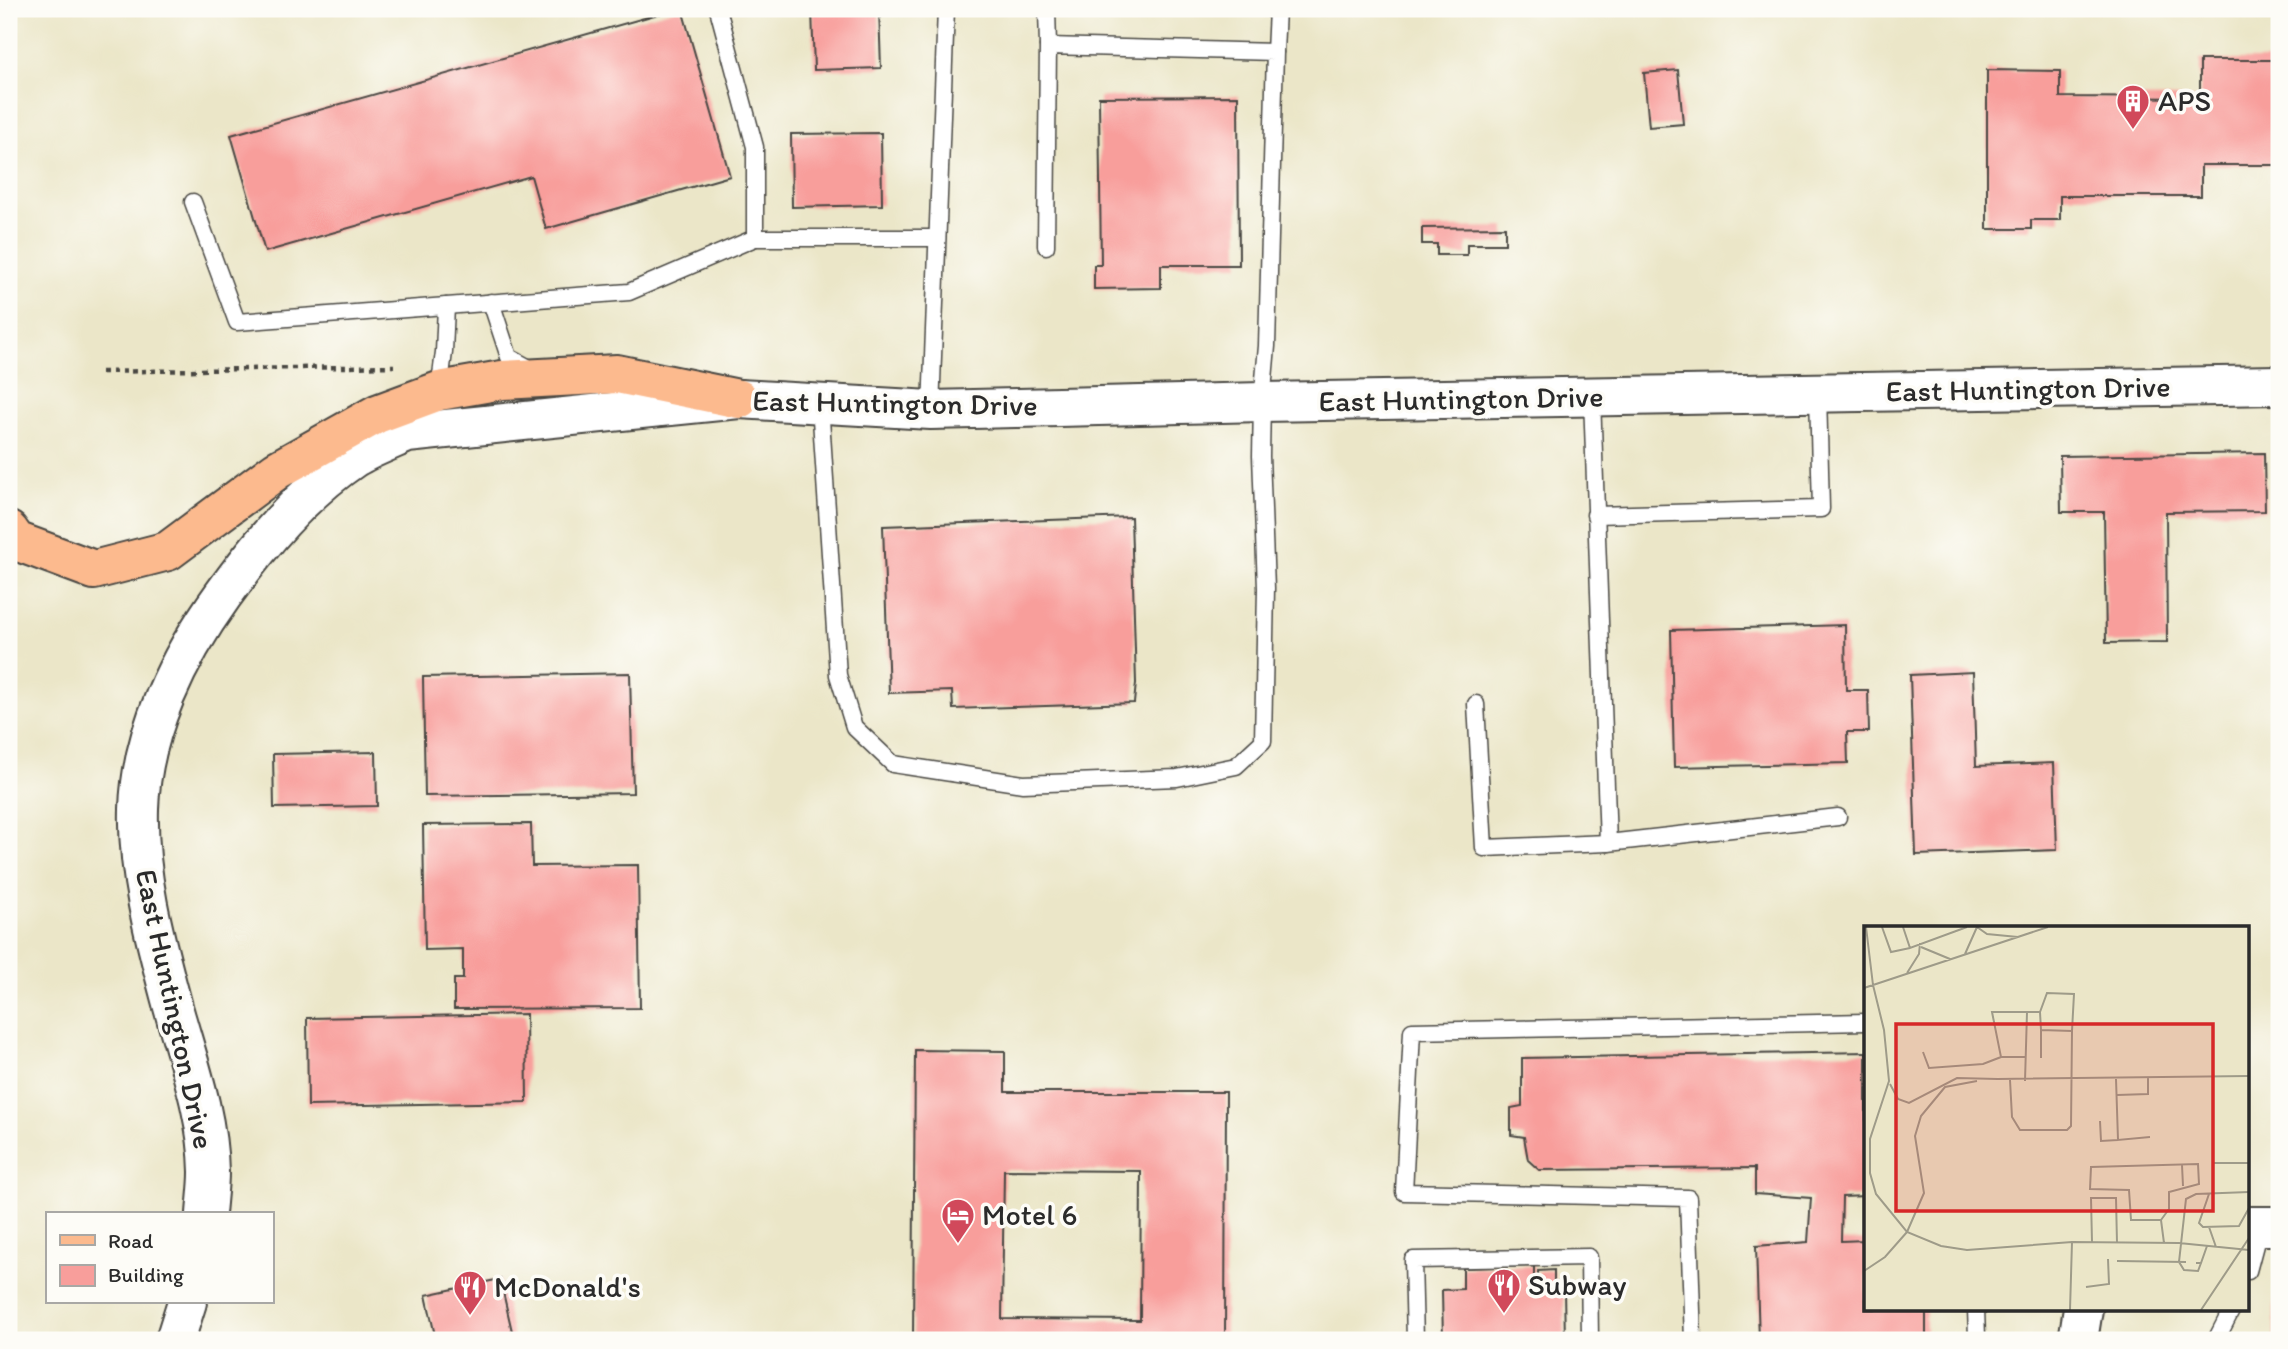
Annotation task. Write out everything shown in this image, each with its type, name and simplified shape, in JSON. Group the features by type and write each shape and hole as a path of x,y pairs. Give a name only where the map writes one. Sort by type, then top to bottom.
{"main road":[{"path":"9,531 16,541 94,570 168,551 277,470 377,414 439,391 502,380 617,374 739,399"}],"street":[{"name":"East Huntington Drive","path":"206,1212 209,1171 199,1098 156,942 142,867 139,808 148,744 180,663 252,555 314,488 356,457 407,433 739,399 931,410 2279,385"},
{"path":"175,1340 186,1304"},
{"path":"2078,1340 2083,1310"}],"lane":[{"path":"718,9 755,147 755,238"},
{"path":"931,410 946,9"},
{"path":"1046,246 1047,9"},
{"path":"820,404 838,675 854,727 893,764 1023,784 1177,778 1237,766 1263,741 1266,588 1261,456 1262,402 1267,332 1277,9"},
{"path":"1048,46 1275,52"},
{"path":"193,202 237,322 629,292 755,238 937,238"},
{"path":"491,302 509,357 547,378"},
{"path":"439,391 446,306"},
{"path":"1595,515 1821,509 1818,393"},
{"path":"1592,398 1608,843"},
{"path":"1476,704 1484,848 1608,843 1838,817"},
{"path":"1693,1340 1688,1198 1404,1192 1412,1031 1864,1022"},
{"path":"2250,1265 2262,1226"},
{"path":"1415,1340 1413,1260 1589,1257 1590,1340"},
{"path":"1974,1340 1977,1337 1976,1310"},
{"path":"2216,1340 2231,1310"}],"path":[{"path":"101,372 402,365"}],"building":[{"path":"682,9 730,176 546,229 531,176 265,252 231,135"},
{"path":"812,9 879,9 881,68 814,70"},
{"name":"APS","path":"2200,60 2279,60 2279,165 2201,165 2201,196 2060,196 2060,220 2031,220 2031,229 1987,229 1987,70 2060,71 2060,97 2200,98"},
{"path":"1678,70 1683,124 1649,127 1644,73"},
{"path":"1238,96 1239,265 1161,265 1161,288 1094,289 1094,265 1101,265 1099,97"},
{"path":"881,133 882,205 792,207 791,134"},
{"path":"1505,227 1505,244 1467,244 1467,255 1437,255 1437,244 1422,244 1422,228"},
{"path":"2264,453 2265,511 2166,512 2167,642 2106,643 2104,512 2061,512 2060,456"},
{"path":"1131,517 1136,683 1134,703 953,709 952,691 889,693 883,526"},
{"path":"1845,625 1846,690 1868,690 1869,732 1847,732 1848,763 1674,767 1671,630"},
{"path":"1973,672 1976,766 2054,763 2057,850 1916,855 1910,675"},
{"path":"630,673 633,793 425,796 423,677"},
{"path":"376,752 377,806 274,808 273,754"},
{"path":"531,824 532,866 638,865 640,1008 454,1009 454,979 463,979 463,949 425,950 423,825"},
{"path":"526,1014 527,1102 308,1106 307,1018"},
{"name":"Motel 6","path":"915,1050 1005,1051 1005,1092 1226,1092 1225,1340 913,1340","holes":["1004,1170 1141,1171 1140,1320 1002,1319"]},
{"path":"1864,1052 1864,1196 1842,1197 1841,1241 1864,1240 1864,1310 1926,1310 1926,1340 1759,1340 1756,1246 1808,1242 1811,1198 1755,1194 1755,1168 1539,1170 1528,1160 1524,1137 1511,1135 1511,1108 1522,1106 1522,1058"},
{"name":"Subway","path":"1534,1266 1534,1290 1564,1290 1565,1340 1443,1340 1442,1290 1463,1289 1463,1268"},
{"path":"1554,1270 1554,1284 1538,1285 1538,1271"},
{"name":"McDonald's","path":"500,1279 514,1340 436,1340 426,1295"},
{"path":"2274,1279 2279,1279 2279,1340 2274,1340"}],"place":[{"name":"APS","path":"2133,131"},
{"name":"Motel 6","path":"958,1245"},
{"name":"Subway","path":"1504,1315"},
{"name":"McDonald's","path":"470,1317"}]}
